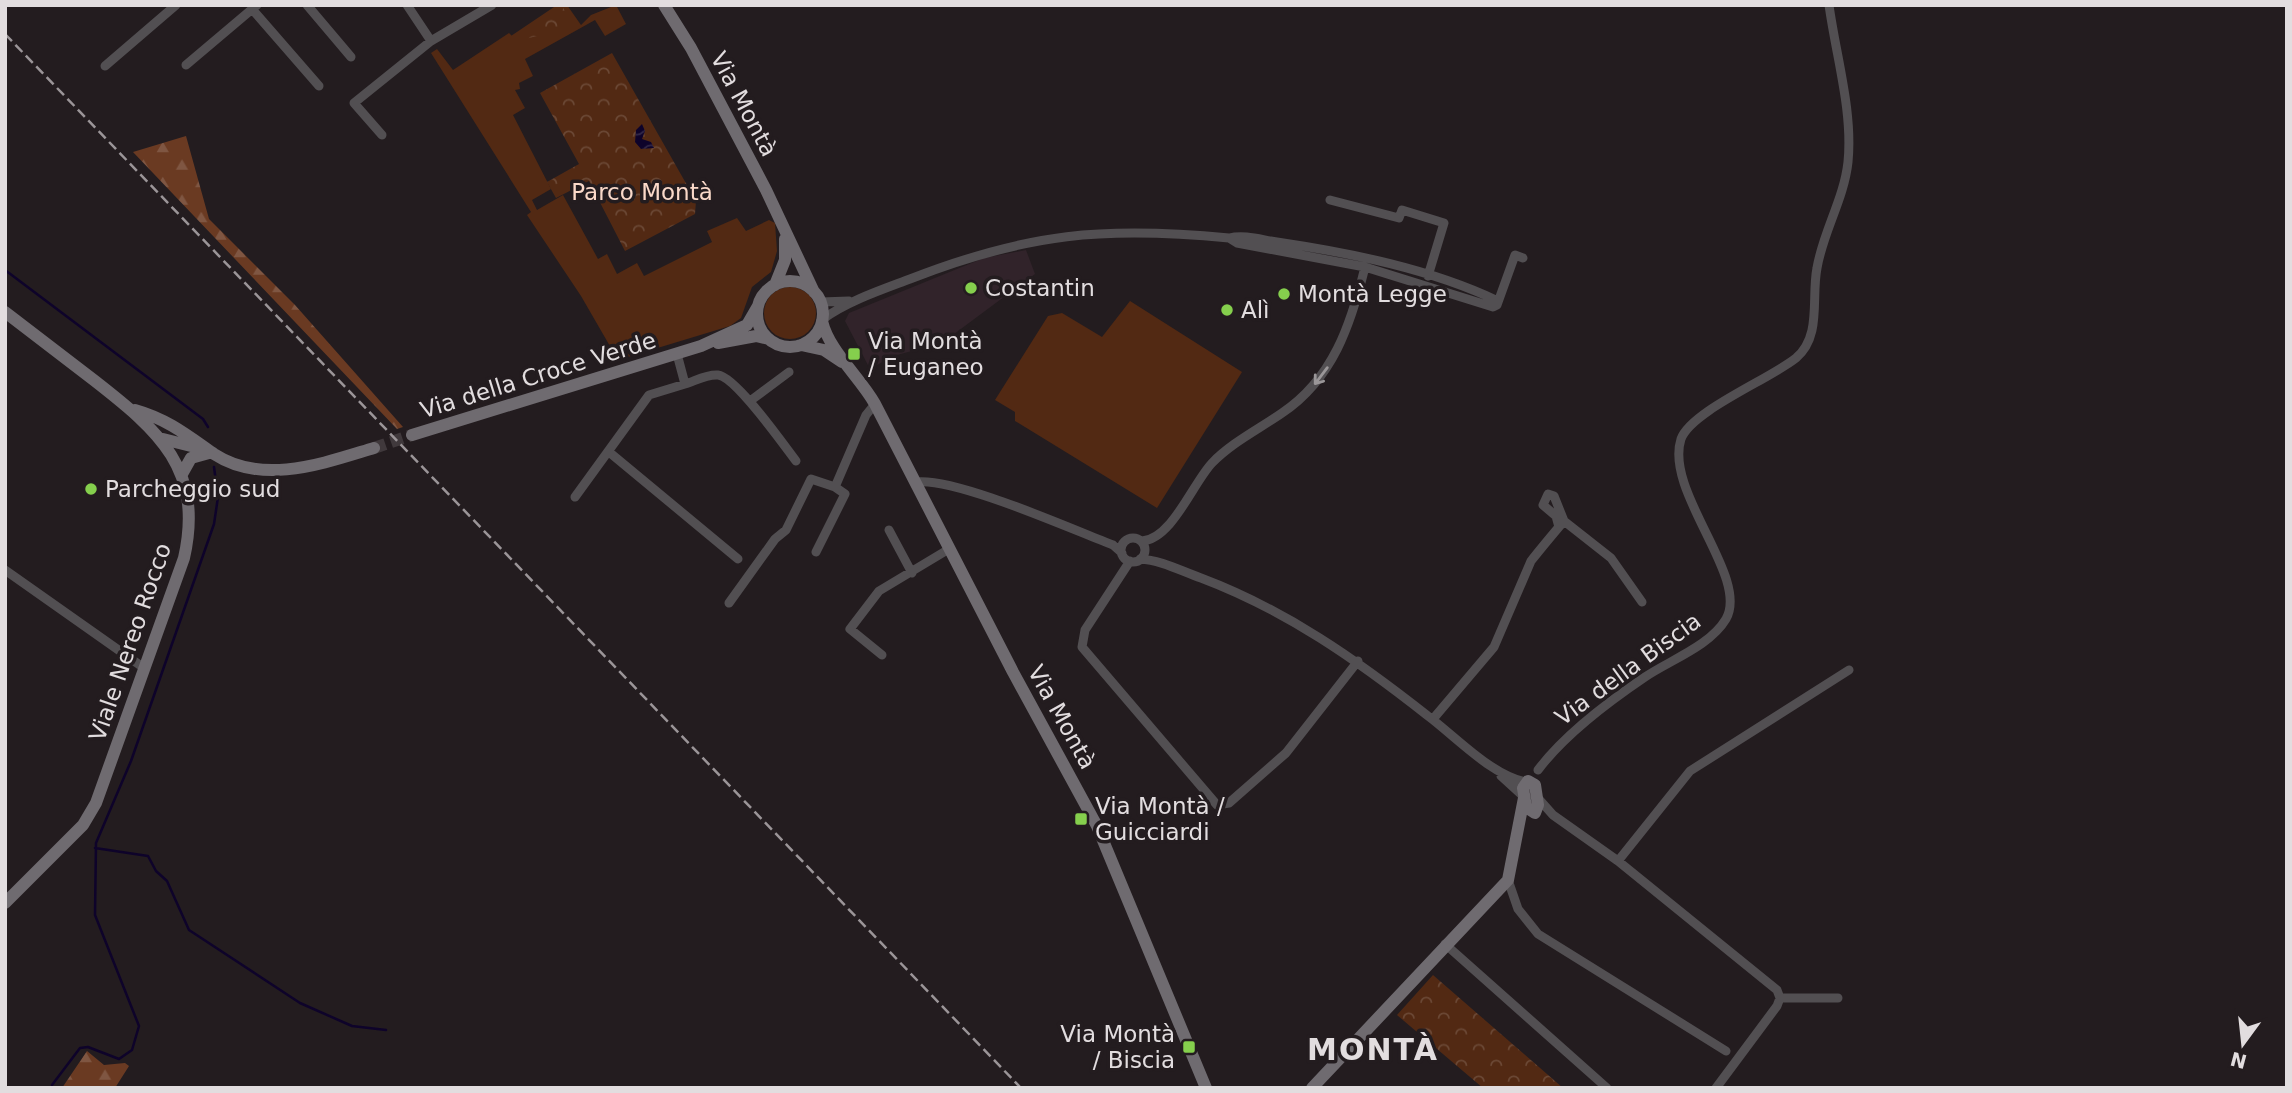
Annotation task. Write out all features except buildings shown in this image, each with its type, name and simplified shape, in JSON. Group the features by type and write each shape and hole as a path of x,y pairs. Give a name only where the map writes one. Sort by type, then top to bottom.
{"street":[{"path":"105,66 176,5"},
{"path":"307,5 351,58"},
{"path":"407,5 431,41"},
{"path":"382,135 354,103 431,41 481,8 492,5"},
{"name":"Via Montà","path":"664,5 691,48 783,224 817,297 827,335 859,376 875,404 949,550 1097,826 1206,1088"},
{"name":"Via della Biscia","path":"1508,880 1518,830 1530,788 1538,771 1559,746 1643,678 1718,630 1729,610 1727,583 1686,484 1679,453 1689,426 1795,358 1811,337 1816,268 1848,163 1847,121 1829,5"},
{"path":"186,65 254,7 319,86"},
{"path":"1330,200 1399,218 1402,211 1444,223 1428,276"},
{"name":"Via Montà","path":"758,306 768,290 775,285 785,260 783,224"},
{"path":"801,345 815,336 822,320 861,299 982,252 1050,237 1116,232 1229,238 1238,236 1335,252 1428,276 1497,303"},
{"path":"1229,238 1237,243 1365,267 1445,290 1488,306 1497,303"},
{"path":"1335,252 1365,267 1387,265"},
{"path":"1497,303 1515,255 1523,258"},
{"path":"1140,559 1144,545 1159,535 1214,461 1309,391 1340,346 1365,267"},
{"path":"1413,281 1428,276"},
{"path":"1428,276 1445,290"},
{"path":"775,285 800,283 830,304 861,299"},
{"path":"758,306 758,320 769,339"},
{"name":"Via della Croce Verde","path":"412,435 701,346 747,325 758,306"},
{"name":"Viale Nereo Rocco","path":"5,313 131,410 163,439 182,474 190,517 189,538 96,803 83,825 5,903"},
{"name":"Via della Croce Verde","path":"701,346 756,336 769,339"},
{"name":"Via Montà","path":"769,339 790,347 801,345 824,350 859,376"},
{"name":"Via della Croce Verde","path":"677,354 685,384"},
{"path":"750,401 789,372"},
{"path":"575,498 649,395 711,375 724,377 750,401 796,461"},
{"path":"835,487 866,415 875,404"},
{"path":"131,410 156,416 183,430 212,454"},
{"path":"183,430 170,430 163,439 186,443 244,466 287,470 308,468 374,448"},
{"path":"610,452 738,559"},
{"path":"182,474 191,458 212,454"},
{"path":"729,603 775,539 786,530 811,479 835,487 845,494 816,552"},
{"path":"916,482 964,490 1119,547 1130,561"},
{"path":"1433,719 1494,647 1531,561 1561,524 1611,558 1642,602"},
{"path":"889,530 912,573"},
{"path":"1119,547 1131,538 1144,545 1160,563"},
{"path":"882,655 850,629 879,591 949,550"},
{"path":"1358,662 1286,753 1240,795 1222,806 1217,804 1082,647 1085,630 1130,561 1140,559 1160,563 1271,608 1358,662 1485,760 1530,788 1553,814 1618,861 1777,990 1780,998 1777,1006 1716,1088"},
{"path":"5,570 144,668"},
{"path":"1618,861 1690,771 1849,670"},
{"path":"1485,760 1530,788"},
{"path":"1530,788 1527,810 1553,814"},
{"name":"Via della Biscia","path":"1518,830 1534,813"},
{"path":"1312,1088 1508,880 1518,909 1538,934 1726,1051"},
{"path":"1445,944 1607,1088"},
{"path":"1780,998 1838,998"}],"shaded area":[{"path":"1026,250 1035,274 942,343 893,356 870,369 845,321 849,313 984,258"}],"green space":[{"path":"557,5 561,5 576,27 516,41 511,36"},
{"path":"558,5 567,5 581,25 591,15 616,5 626,24 605,36 595,20 525,59 533,76 519,83 520,89 515,90 525,108 513,115 551,189 532,200 537,210 563,195 598,259 607,254 617,274 637,263 644,276 712,242 707,231 737,218 746,231 769,220 775,223 777,251 771,272 752,287 741,318 730,326 618,360 581,296 527,215 531,212 431,53 437,49 453,70 509,33 513,37"},
{"name":"Parco Montà","path":"612,53 696,201 695,214 625,251 589,181 556,198 547,182 579,164 540,93"},
{"path":"186,136 209,219 295,305 403,427 397,429 133,152"},
{"path":"790,287 800,289 808,295 814,303 814,323 808,331 800,337 790,339 780,337 772,331 766,323 764,313 766,303 772,295 780,289"},
{"path":"1130,301 1242,372 1157,508 1015,421 1015,412 995,400 1048,316 1062,313 1102,337"},
{"path":"1433,975 1563,1088 1483,1088 1397,1015"},
{"path":"87,1051 104,1065 125,1063 129,1066 115,1088 62,1088"}],"water":[{"path":"642,124 645,131 642,139 651,142 654,148 641,149 635,142 636,130"}],"waterway":[{"path":"5,270 203,419 208,427"},
{"path":"52,1085 80,1048 88,1047 119,1059 132,1050 139,1026 95,915 96,843 131,761 214,524 218,497 214,467"},
{"path":"95,848 148,856 156,871 167,881 189,930 300,1003 352,1026 386,1030"}],"tunnel":[{"path":"374,448 412,435"}],"railway":[{"path":"5,34 1021,1088"}],"place":[{"name":"Costantin","path":"971,288"},
{"name":"Montà Legge","path":"1284,294"},
{"name":"Alì","path":"1227,310"},
{"name":"Via Montà / Euganeo","path":"854,354"},
{"name":"Parcheggio sud","path":"91,489"},
{"name":"Via Montà / Guicciardi","path":"1081,819"},
{"name":"Via Montà / Biscia","path":"1189,1047"}],"district":[{"name":"MONTÀ","path":"1373,1050"}]}
